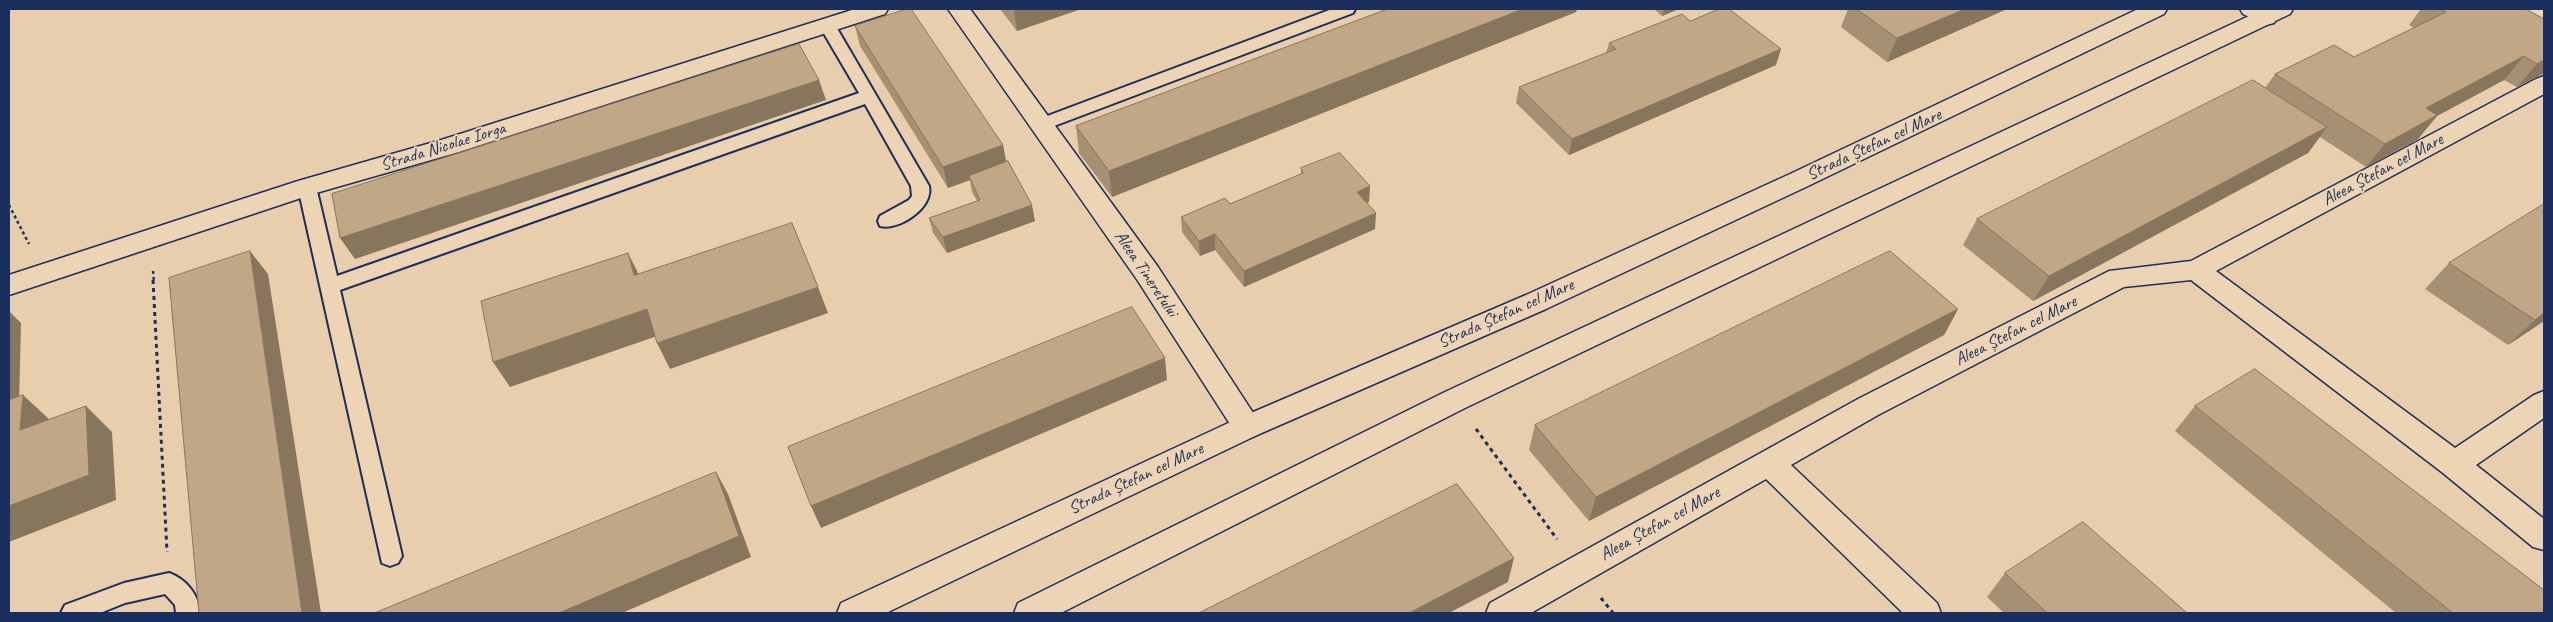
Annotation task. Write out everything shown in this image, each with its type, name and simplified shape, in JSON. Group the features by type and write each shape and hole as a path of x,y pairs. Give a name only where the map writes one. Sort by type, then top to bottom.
{"street":[{"name":"Strada Nicolae Iorga","path":"9,286 308,187 450,146 877,9"},
{"name":"Aleea Tineretului","path":"959,9 1148,274 1247,427"},
{"name":"Strada Ștefan cel Mare","path":"853,613 1247,427 1545,298 1947,111 2156,9"},
{"path":"2528,9 2544,18"},
{"path":"1030,613 1455,400 2266,12"},
{"name":"Aleea Ștefan cel Mare","path":"1502,613 1868,407 2119,278 2196,270 2544,84"},
{"path":"2196,270 2454,464 2544,537"},
{"path":"2454,464 2544,403"},
{"path":"1769,463 1926,613"}],"lane":[{"path":"1040,125 1347,9"},
{"path":"827,25 911,168 922,193 920,201 916,205 887,221"},
{"path":"330,286 869,96"},
{"path":"308,187 390,556"},
{"path":"73,613 124,593 169,583 182,594 188,606 188,613"}],"path":[{"path":"9,204 44,273"},
{"path":"151,238 169,583"},
{"path":"1455,400 1579,570 1613,613"}],"building":[{"path":"911,9 1003,145 943,167 855,26"},
{"path":"1388,9 1523,9 1109,171 1076,126"},
{"path":"1719,9 1729,9 1781,49 1572,139 1519,87 1616,49 1609,43 1682,14 1690,21"},
{"path":"1857,9 1965,9 1897,38"},
{"path":"2440,9 2526,9 2544,19 2544,60 2537,64 2524,56 2426,108 2437,115 2385,144 2275,74 2334,45 2354,57 2446,12"},
{"path":"799,44 819,80 340,238 332,194"},
{"path":"2253,80 2327,127 2049,276 1977,219"},
{"path":"1340,153 1370,186 1357,192 1376,213 1244,271 1215,234 1199,241 1181,217 1225,198 1230,204 1303,173 1301,168"},
{"path":"1008,161 1032,205 943,237 929,218 980,200 969,176"},
{"path":"2544,204 2544,313 2535,320 2449,263"},
{"path":"792,223 818,287 657,343 647,309 493,362 481,301 628,253 634,275"},
{"path":"250,251 302,613 199,613 169,278"},
{"path":"1890,251 1958,309 1596,497 1535,425"},
{"path":"1132,307 1165,358 811,506 788,447"},
{"path":"2255,369 2544,590 2544,613 2453,613 2195,406"},
{"path":"23,395 20,430 86,406 89,475 9,506 9,400"},
{"path":"716,472 739,536 559,613 375,613"},
{"path":"1457,484 1514,558 1409,613 1199,613"},
{"path":"2083,522 2187,613 2047,613 2005,573"}]}
